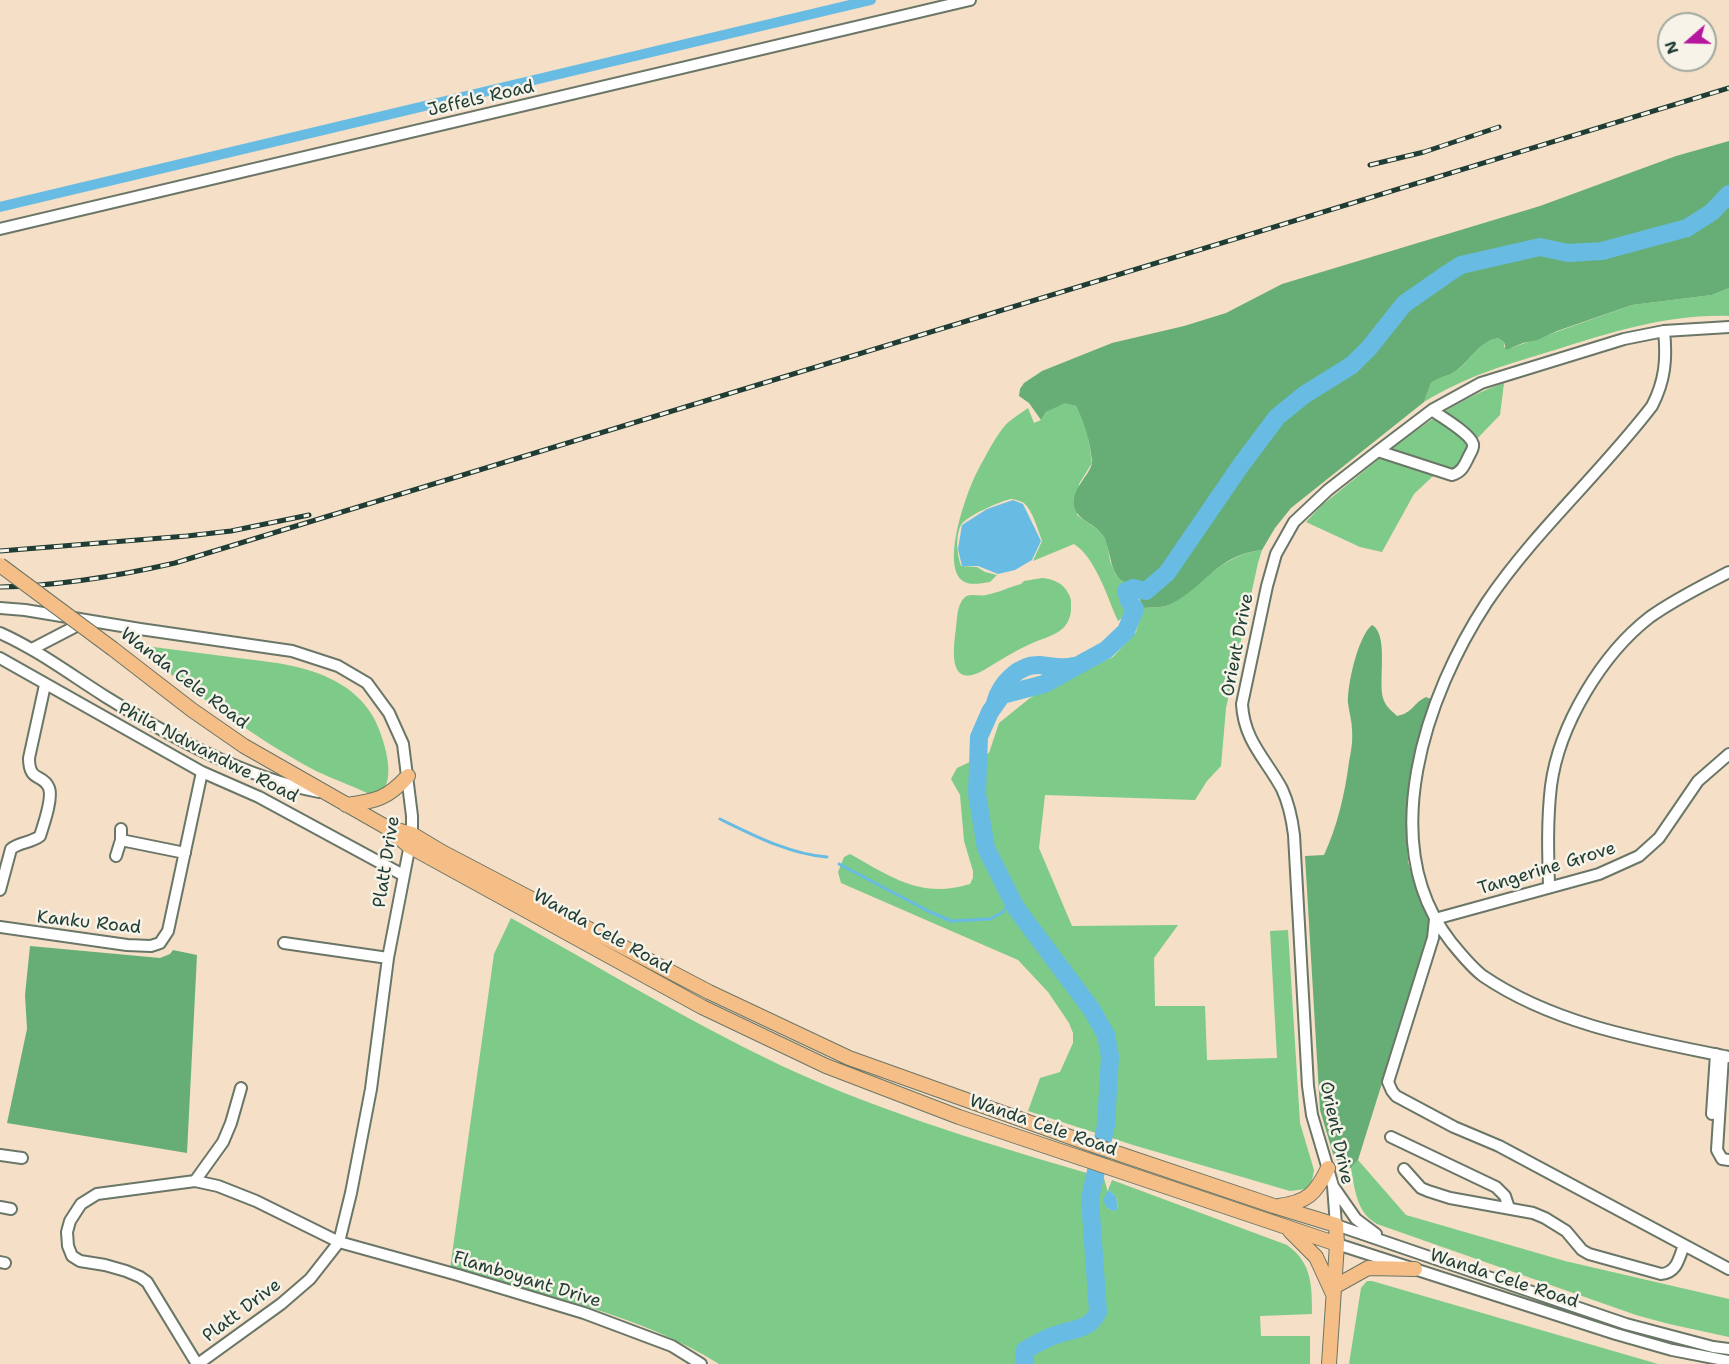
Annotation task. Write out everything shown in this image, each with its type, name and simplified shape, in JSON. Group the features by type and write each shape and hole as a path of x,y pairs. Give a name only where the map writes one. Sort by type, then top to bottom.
{"main road":[{"name":"Wanda Cele Road","path":"0,565 244,746 386,828 442,852 709,992 849,1058 1087,1143 1336,1225"},
{"path":"346,805 378,800 388,795 408,776"},
{"name":"Wanda Cele Road","path":"411,840 617,962 702,1007 880,1088 1079,1158 1336,1244"},
{"path":"1274,1206 1297,1203 1306,1198 1322,1182 1328,1168"},
{"path":"1282,1225 1316,1257 1334,1291"},
{"path":"1329,1364 1336,1225"},
{"path":"1334,1291 1368,1268 1415,1269"}],"street":[{"name":"Jeffels Road","path":"0,229 969,0"},
{"name":"Orient Drive","path":"1336,1225 1333,1186 1312,1115 1308,1086 1295,846 1290,810 1281,789 1243,722 1242,704 1276,554 1294,522 1328,490 1432,410 1481,383 1624,339 1664,331 1729,327"},
{"path":"1664,331 1666,364 1663,379 1652,406 1516,561 1487,603 1446,678 1430,718 1421,755 1413,817 1413,851 1417,872 1435,919 1457,949 1480,974 1534,1004 1633,1038 1723,1056"},
{"path":"1378,451 1452,475 1462,470 1473,447 1472,442 1468,436 1432,410"},
{"path":"1549,886 1547,841 1552,784 1567,728 1592,680 1618,648 1649,618 1675,600 1729,572"},
{"name":"Platt Drive","path":"0,608 292,651 338,666 367,683 389,713 403,744 412,816 411,840 388,958 371,1089 339,1242 310,1279 281,1304 198,1364"},
{"path":"32,648 87,621"},
{"name":"Phila Ndwandwe Road","path":"0,633 32,648 140,717 194,746 271,781 322,792"},
{"name":"Phila Ndwandwe Road","path":"0,658 202,772 259,797 403,875"},
{"path":"0,890 11,849 40,837 50,798 49,787 32,774 29,765 45,685"},
{"name":"Tangerine Grove","path":"1435,919 1599,874 1639,856 1659,838 1698,781 1729,754"},
{"path":"116,856 121,835 185,853 202,772"},
{"name":"Kanku Road","path":"0,927 105,942 150,946 160,943 168,931 185,853"},
{"path":"1435,919 1433,938 1389,1077 1392,1091 1396,1096 1499,1146 1729,1269"},
{"path":"284,943 388,958"},
{"path":"1710,1152 1723,1056"},
{"path":"1723,1056 1717,1150 1722,1159 1729,1160"},
{"path":"198,1364 147,1282 126,1271 80,1261 72,1256 68,1246 67,1232 70,1221 81,1204 97,1194 195,1181 223,1142 241,1088"},
{"path":"1391,1137 1489,1183 1505,1196 1509,1208"},
{"path":"0,1155 22,1158"},
{"path":"1404,1169 1421,1188 1428,1191 1450,1198 1533,1213 1566,1231 1588,1254 1661,1274 1667,1273 1676,1266 1684,1245"},
{"name":"Flamboyant Drive","path":"195,1181 218,1186 256,1202 339,1242 584,1314 672,1346 701,1364"},
{"path":"1333,1186 1356,1219 1388,1242"},
{"name":"Wanda Cele Road","path":"1336,1225 1626,1324 1713,1347 1729,1349"},
{"name":"Wanda Cele Road","path":"1336,1244 1627,1337 1672,1350 1729,1361"}],"green space":[{"path":"1729,141 1729,288 1712,295 1632,305 1506,350 1504,342 1498,338 1485,343 1457,370 1431,383 1424,402 1291,508 1275,528 1262,550 1234,558 1183,597 1168,605 1143,608 1134,583 1125,582 1115,572 1102,534 1076,512 1075,495 1092,461 1086,430 1076,406 1065,403 1046,412 1041,420 1029,403 1019,396 1024,383 1042,371 1112,343 1184,326 1226,313 1282,284 1540,206 1676,156"},
{"path":"1729,288 1729,316 1684,318 1640,325 1521,360 1456,385 1424,402 1431,383 1454,372 1480,347 1491,340 1498,338 1504,342 1504,347 1511,348 1632,305 1712,295"},
{"path":"1504,383 1500,415 1469,447 1464,458 1455,468 1432,477 1414,494 1382,552 1360,547 1306,522 1322,505 1408,437 1454,406"},
{"path":"1065,402 1076,406 1087,430 1092,463 1079,484 1077,515 1101,532 1107,543 1110,561 1116,575 1130,583 1126,587 1120,587 1120,599 1128,608 1127,614 1118,621 1095,568 1082,550 1074,544 1033,561 1042,541 1030,511 1024,503 1019,501 1011,499 984,509 964,521 959,529 957,546 961,566 977,567 997,575 990,582 967,583 958,576 954,564 957,531 967,496 977,472 999,433 1008,422 1028,408 1034,423 1041,420 1046,412"},
{"path":"1262,550 1226,708 1221,766 1207,781 1195,800 1045,795 1039,848 1072,926 1178,925 1154,958 1155,1006 1205,1006 1207,1060 1277,1058 1270,931 1288,930 1300,1123 1314,1170 1312,1181 1306,1189 1290,1191 1133,1145 1028,1111 1040,1078 1060,1072 1073,1043 1073,1033 1069,1023 1048,992 1018,960 841,883 838,872 844,857 850,854 893,878 921,887 936,889 970,884 973,871 964,841 960,795 951,779 957,768 989,753 999,723 1030,698 1061,680 1113,657 1136,632 1143,608 1171,604 1223,564 1247,553"},
{"path":"1042,578 1060,584 1069,595 1071,610 1066,625 1056,634 1022,648 984,670 972,675 959,672 955,665 954,647 958,612 964,598 969,595 990,594 1024,581"},
{"path":"1372,625 1377,630 1382,647 1382,690 1387,706 1397,716 1406,713 1426,697 1431,699 1414,754 1406,822 1408,862 1417,892 1429,919 1428,936 1358,1160 1351,1168 1341,1165 1334,1157 1320,1110 1305,856 1324,855 1337,822 1352,742 1348,703 1349,685 1362,639"},
{"path":"138,645 288,665 312,671 335,681 360,700 376,723 388,762 386,785 379,792 367,793 292,758 202,698 137,649"},
{"path":"511,918 645,994 782,1066 900,1114 1104,1178 1108,1193 1107,1208 1113,1211 1118,1209 1116,1196 1108,1190 1112,1180 1287,1245 1301,1259 1309,1275 1312,1314 1260,1316 1261,1336 1310,1336 1310,1364 719,1364 657,1332 623,1319 589,1307 450,1269 494,954"},
{"path":"30,946 160,958 170,954 173,950 197,955 187,1153 7,1123 27,1029 25,995"},
{"path":"1358,1160 1406,1215 1565,1261 1729,1299 1729,1337 1636,1315 1377,1224 1365,1213 1355,1192 1351,1168"},
{"path":"1367,1281 1658,1364 1349,1364 1361,1288"}],"water":[{"path":"1013,500 1023,504 1041,541 1032,560 1015,570 998,574 978,566 962,566 958,549 962,525 987,509"},
{"path":"1108,1190 1116,1196 1118,1210 1113,1211 1107,1208 1103,1200"}],"waterway":[{"path":"0,207 871,0"},
{"path":"1024,1364 1025,1350 1052,1336 1086,1326 1098,1312 1090,1199 1106,1125 1110,1056 1106,1035 1092,1010 1016,908 986,848 977,794 979,737 990,712 1002,695 1044,684 1106,650 1126,631 1135,609 1126,591 1133,588 1146,591 1167,573 1277,417 1304,395 1352,365 1369,348 1404,304 1461,265 1540,247 1568,253 1602,251 1687,228 1712,212 1729,194"},
{"path":"995,703 1006,682 1024,668 1040,665 1074,666"},
{"path":"720,819 785,848 827,857"},
{"path":"839,864 951,921 990,919 1003,912 1012,899"}],"railway":[{"path":"0,587 88,580 175,563 1729,88"},
{"path":"1370,165 1424,152 1499,127"},
{"path":"0,551 231,531 309,515"}]}
